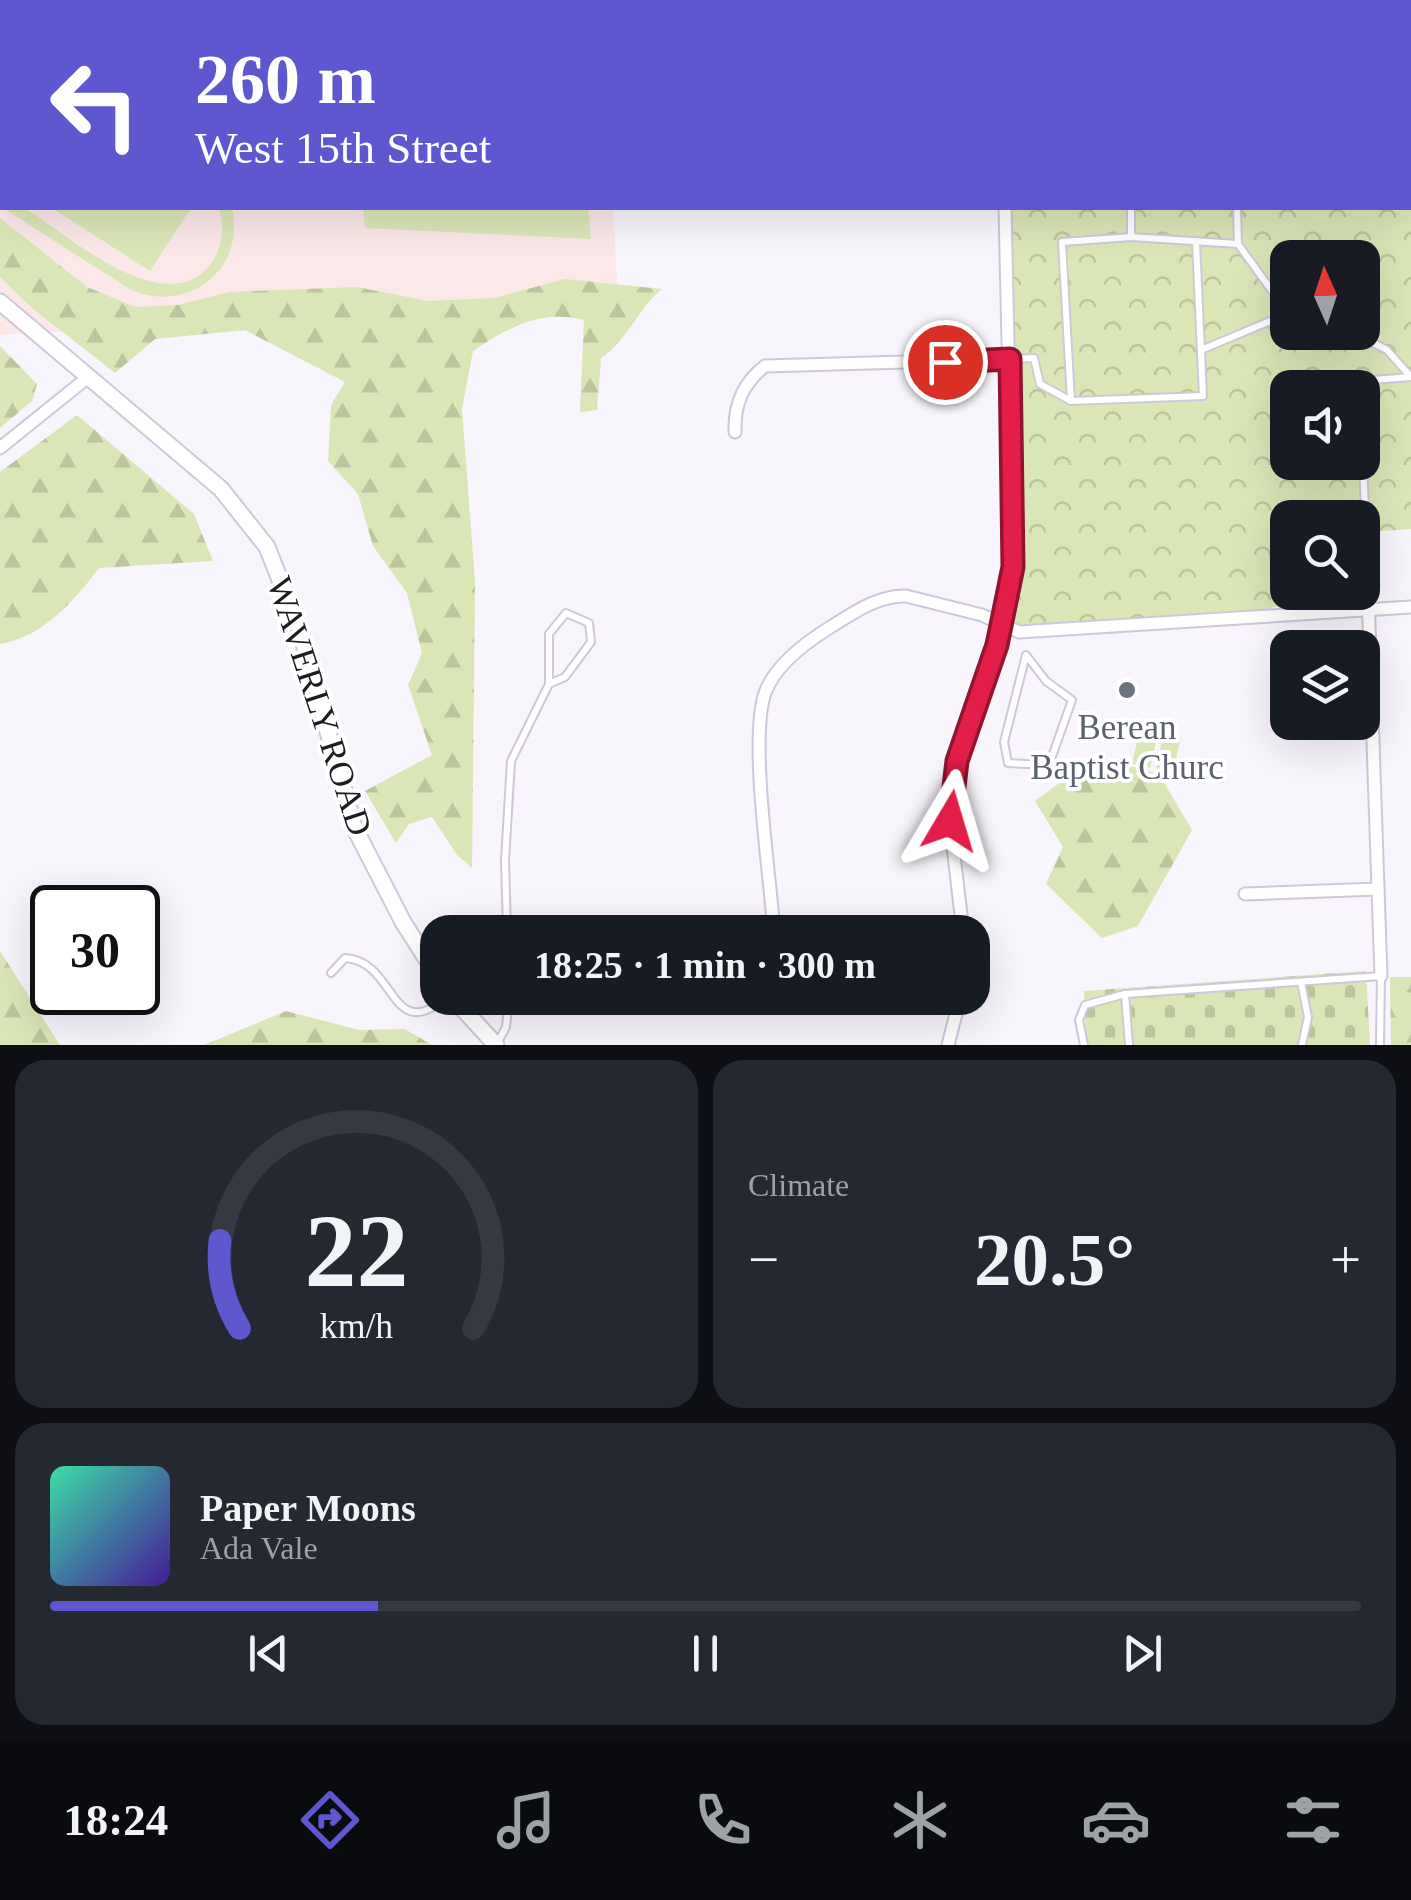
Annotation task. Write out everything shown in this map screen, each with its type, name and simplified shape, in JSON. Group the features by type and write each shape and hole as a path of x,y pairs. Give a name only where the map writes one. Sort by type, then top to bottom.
{"street":[{"path":"961,915 950,821 957,761 1002,624 1013,567 1006,210"},
{"name":"WAVERLY ROAD","path":"0,302 220,488 267,547 301,634 354,826 402,922 420,949"},
{"path":"735,432 734,414 748,380 765,366 1010,359"},
{"path":"0,448 87,378"},
{"path":"773,915 758,726 765,691 777,671 810,641 862,608 894,596 947,606 1019,632 1368,610 1381,976"},
{"path":"1380,609 1411,607"},
{"path":"1245,894 1378,888"},
{"path":"467,1015 496,1045"},
{"path":"948,1045 956,1015"}],"lane":[{"path":"1131,210 1132,237"},
{"path":"1237,210 1238,244 1270,289"},
{"path":"1070,401 1062,242 1132,237 1238,244"},
{"path":"1010,359 1034,358 1040,384 1070,401 1202,396 1196,241"},
{"path":"1200,350 1270,320"},
{"path":"1380,346 1411,377"},
{"path":"1380,379 1411,377"},
{"path":"507,915 505,860 511,761 548,684 553,624 566,613 581,616 589,623 591,642 565,677 548,684"},
{"path":"1019,632 1026,655 1046,681 1072,700 1049,765 1008,763 1004,742 1026,655"},
{"path":"331,973 345,958 362,959 372,965 400,1011 420,1011"},
{"path":"1084,1045 1079,1020 1085,1006 1125,994 1381,976 1380,1045"},
{"path":"1302,982 1308,1017 1302,1045"},
{"path":"1125,994 1128,1045"},
{"path":"496,1045 507,1015"}],"shaded area":[{"path":"0,210 613,210 618,298 0,335"}],"green space":[{"path":"6,210 28,210 116,268 167,284 190,280 209,266 222,238 219,210 232,210 230,250 221,268 208,281 173,296 131,290"},
{"path":"55,210 190,210 150,271"},
{"path":"363,210 588,210 591,239 365,228"},
{"path":"1005,210 1411,210 1411,529 1380,531 1380,500 1270,500 1270,607 1117,628 1028,630 1002,624 1008,603"},
{"path":"0,218 87,287 135,307 178,305 229,292 357,287 428,301 494,298 565,279 662,289 601,358 597,410 580,412 584,320 554,317 526,322 473,351 462,409 475,582 472,868 457,855 432,817 409,824 396,843 365,791 432,755 408,685 422,653 407,593 373,546 358,494 328,461 331,405 345,382 245,330 155,339 115,373 33,309 0,277"},
{"path":"0,346 37,384 32,401 0,428"},
{"path":"77,415 194,514 213,561 99,568 44,626 0,644 0,472"},
{"path":"1140,729 1158,733 1150,768 1132,764"},
{"path":"1163,734 1181,737 1173,772 1156,769"},
{"path":"1096,756 1159,774 1192,830 1138,926 1102,938 1046,884 1063,847 1035,801"},
{"path":"0,951 30,998 30,1015 41,1015 60,1045 0,1045"},
{"path":"1366,971 1370,1045 1086,1045 1084,991"},
{"path":"1390,977 1411,977 1411,1045 1391,1045"},
{"path":"286,1011 359,1030 405,1029 432,1045 204,1045"}],"place":[{"name":"Berean Baptist Churc","path":"1127,690"}],"route":[{"path":"945,362 1010,359 1014,447 1013,567 1008,603 997,645 966,723 950,821"}]}
